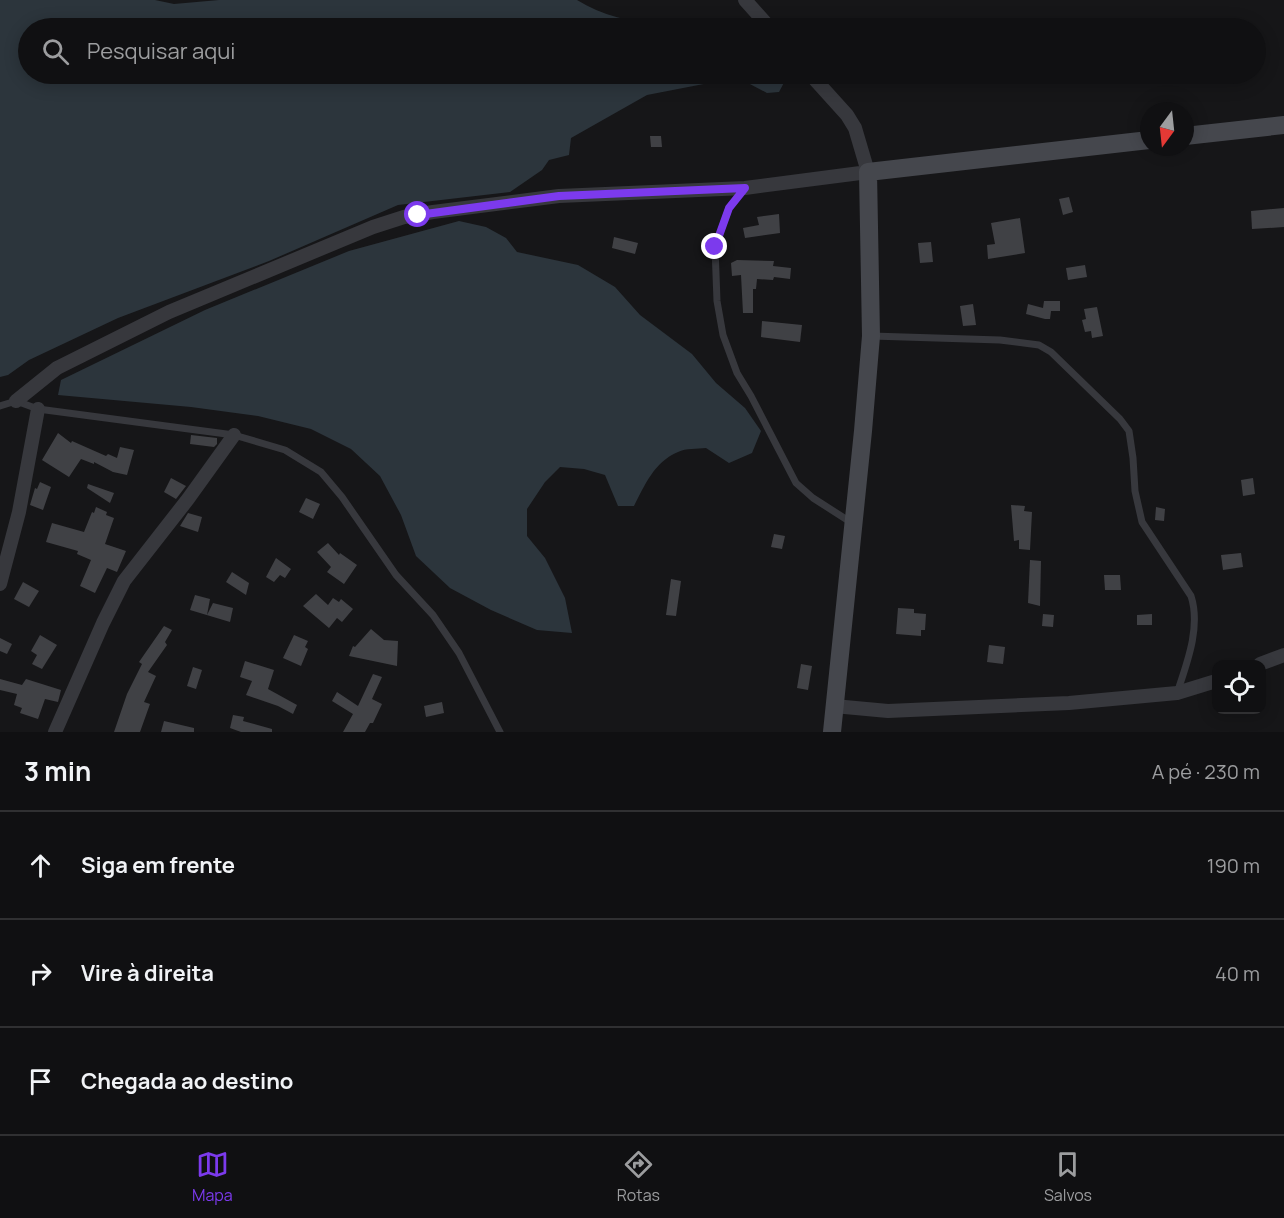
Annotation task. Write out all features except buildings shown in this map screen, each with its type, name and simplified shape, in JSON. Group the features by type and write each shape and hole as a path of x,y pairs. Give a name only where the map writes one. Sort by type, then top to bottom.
{"main road":[{"path":"1194,135 1284,125"},
{"path":"832,732 871,336 868,172 1140,141"}],"street":[{"path":"745,0 761,18"},
{"path":"16,401 57,368 169,312 373,227 404,217 559,196 745,188 868,172 855,128 847,115 819,84"},
{"path":"0,584 20,512 38,409"},
{"path":"55,732 93,644 124,581 188,500 234,435"},
{"path":"1266,662 1284,655"},
{"path":"834,706 888,711 1069,702 1178,693 1212,682"}],"lane":[{"path":"745,188 729,208 715,247 717,301 723,335 737,373 796,483 813,498 852,523"},
{"path":"871,336 1000,340 1039,345 1051,352 1120,419 1129,431 1135,491 1142,522 1191,596 1196,609 1193,638 1178,693"},
{"path":"0,406 16,401 38,409 234,435 285,450 321,472 342,497 396,575 433,615 459,653 500,732"}],"shaded area":[{"path":"0,0 155,0 174,4 219,0 577,0 606,14 621,18 18,18 18,84 704,84 647,95 571,138 569,155 549,160 542,170 510,192 398,205 269,261 118,318 29,360 8,375 0,377"},
{"path":"750,84 783,84 779,92 767,93"},
{"path":"459,221 486,227 506,238 517,252 578,265 615,287 640,315 692,354 716,383 745,408 761,431 752,453 729,463 706,448 684,450 670,456 656,468 634,506 618,506 605,475 584,469 560,467 545,482 527,509 527,536 545,558 565,598 572,633 537,630 491,610 450,588 416,556 401,515 380,476 351,449 311,429 258,416 191,407 58,395 61,380 205,310 349,251"}],"route":[{"path":"418,215 559,196 745,188 729,208 715,247"}]}
